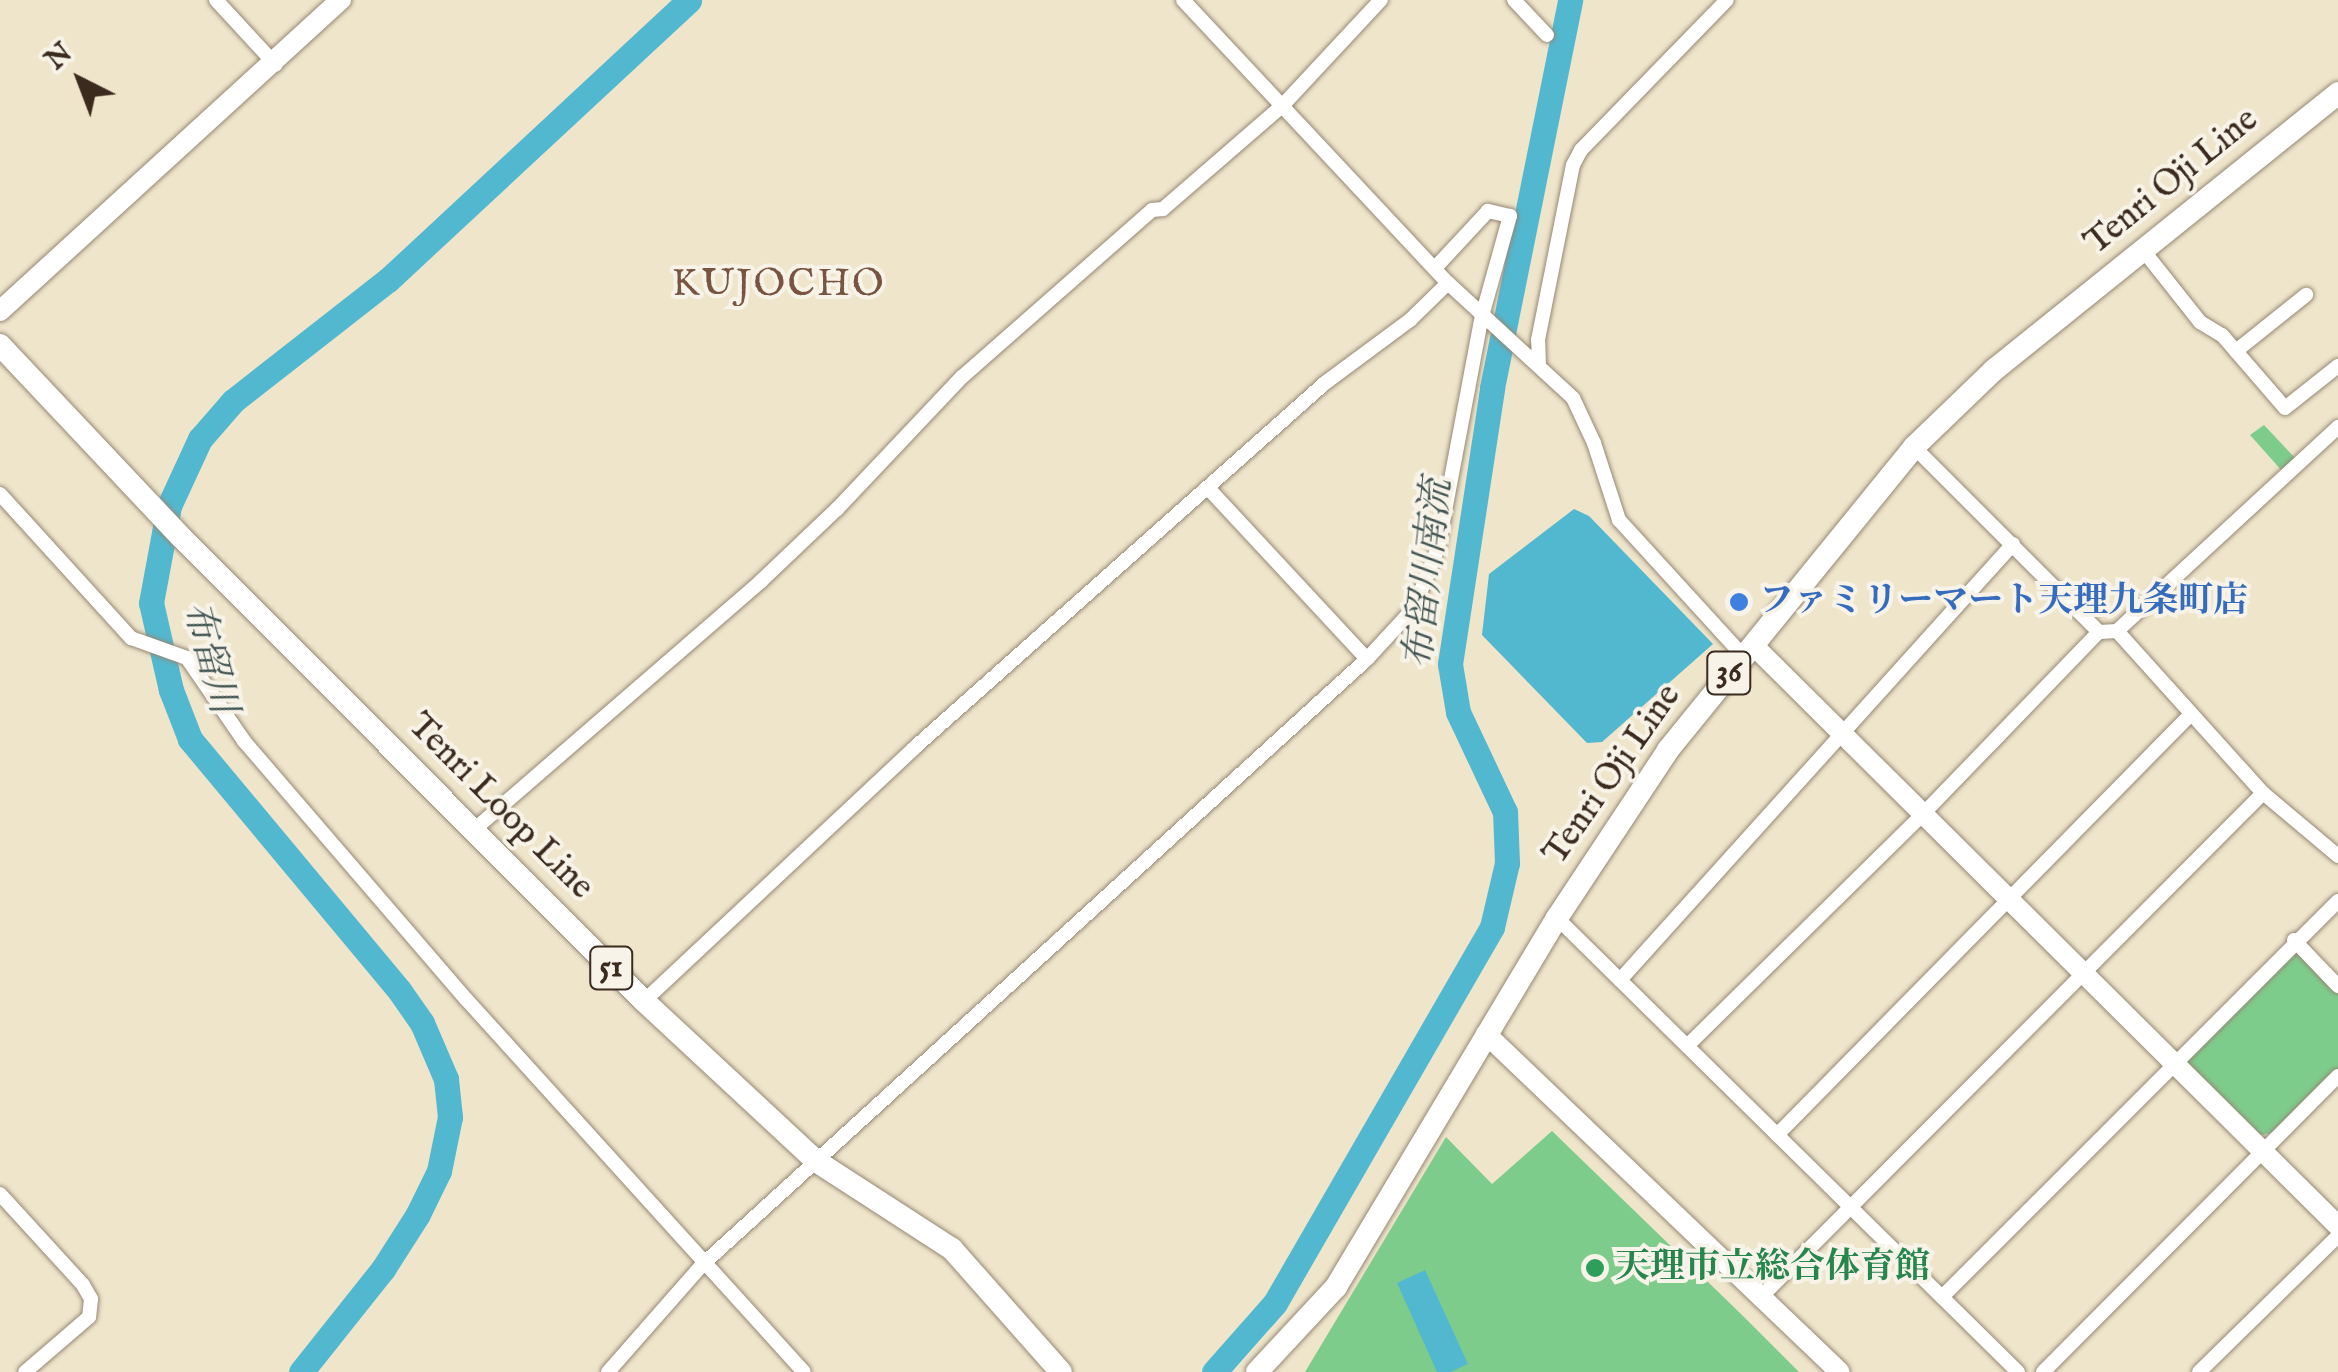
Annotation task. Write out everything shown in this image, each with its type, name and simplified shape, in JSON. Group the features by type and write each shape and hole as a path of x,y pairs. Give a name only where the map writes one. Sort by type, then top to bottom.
{"main road":[{"name":"Tenri Oji Line","path":"1258,1372 1336,1288 1557,918 1668,750 1914,447 1994,370 2338,93"},
{"name":"Tenri Loop Line","path":"0,346 180,538 644,1001 816,1161 952,1248 1061,1372"}],"street":[{"path":"216,0 276,64"},
{"path":"0,310 276,64 342,0"},
{"path":"1184,0 1448,283 1572,398 1594,443 1610,503 1630,537 1840,731 2338,1226"},
{"path":"474,829 761,582 837,509 962,376 1152,210 1164,209 1282,106 1380,0"},
{"path":"1514,0 1547,36"},
{"path":"1534,362 1573,166 1581,150 1727,0"},
{"path":"608,1372 702,1265 1366,658 1414,608 1438,548 1510,216 1488,211 1435,268"},
{"path":"2143,250 2200,322 2222,335 2285,408 2338,366"},
{"path":"644,1001 928,735 1325,383 1410,320 1448,283"},
{"path":"2236,351 2306,296"},
{"path":"1687,1046 1923,814 2099,632 2117,631 2338,427"},
{"path":"1914,447 2099,632"},
{"path":"1208,488 1366,658"},
{"path":"0,494 131,638 187,658 244,741 702,1265 804,1372"},
{"path":"1620,980 1840,731 2013,544"},
{"path":"2117,631 2263,793 2338,856"},
{"path":"1777,1135 2191,714"},
{"path":"1762,1296 2263,793"},
{"path":"1942,1298 2294,940 2338,901"},
{"path":"1557,918 2018,1372"},
{"path":"2294,940 2338,986"},
{"path":"1486,1034 1840,1372"},
{"path":"2043,1372 2338,1076"},
{"path":"0,1194 83,1284 91,1299 89,1317 25,1372"},
{"path":"2199,1372 2338,1236"}],"green space":[{"path":"2264,425 2296,459 2283,472 2250,435"},
{"path":"2296,952 2338,994 2338,1072 2280,1131 2258,1136 2179,1059"},
{"path":"1552,1131 1799,1372 1305,1372 1446,1137 1492,1184"}],"water":[{"path":"1574,509 1589,516 1713,644 1602,742 1587,743 1482,635 1489,574"},
{"path":"1425,1270 1468,1364 1450,1372 1437,1372 1397,1283"}],"waterway":[{"name":"布留川","path":"301,1372 383,1269 418,1214 439,1171 450,1117 446,1079 422,1023 399,990 190,739 171,690 151,603 169,506 200,439 233,401 388,280 689,0"},
{"name":"布留川南流","path":"1214,1372 1275,1303 1492,927 1507,863 1505,812 1458,712 1450,664 1492,388 1570,0"}],"place":[{"name":"ファミリーマート天理九条町店","path":"1739,602"},
{"name":"天理市立総合体育館","path":"1595,1268"}],"district":[{"name":"KUJOCHO","path":"779,286"}]}
